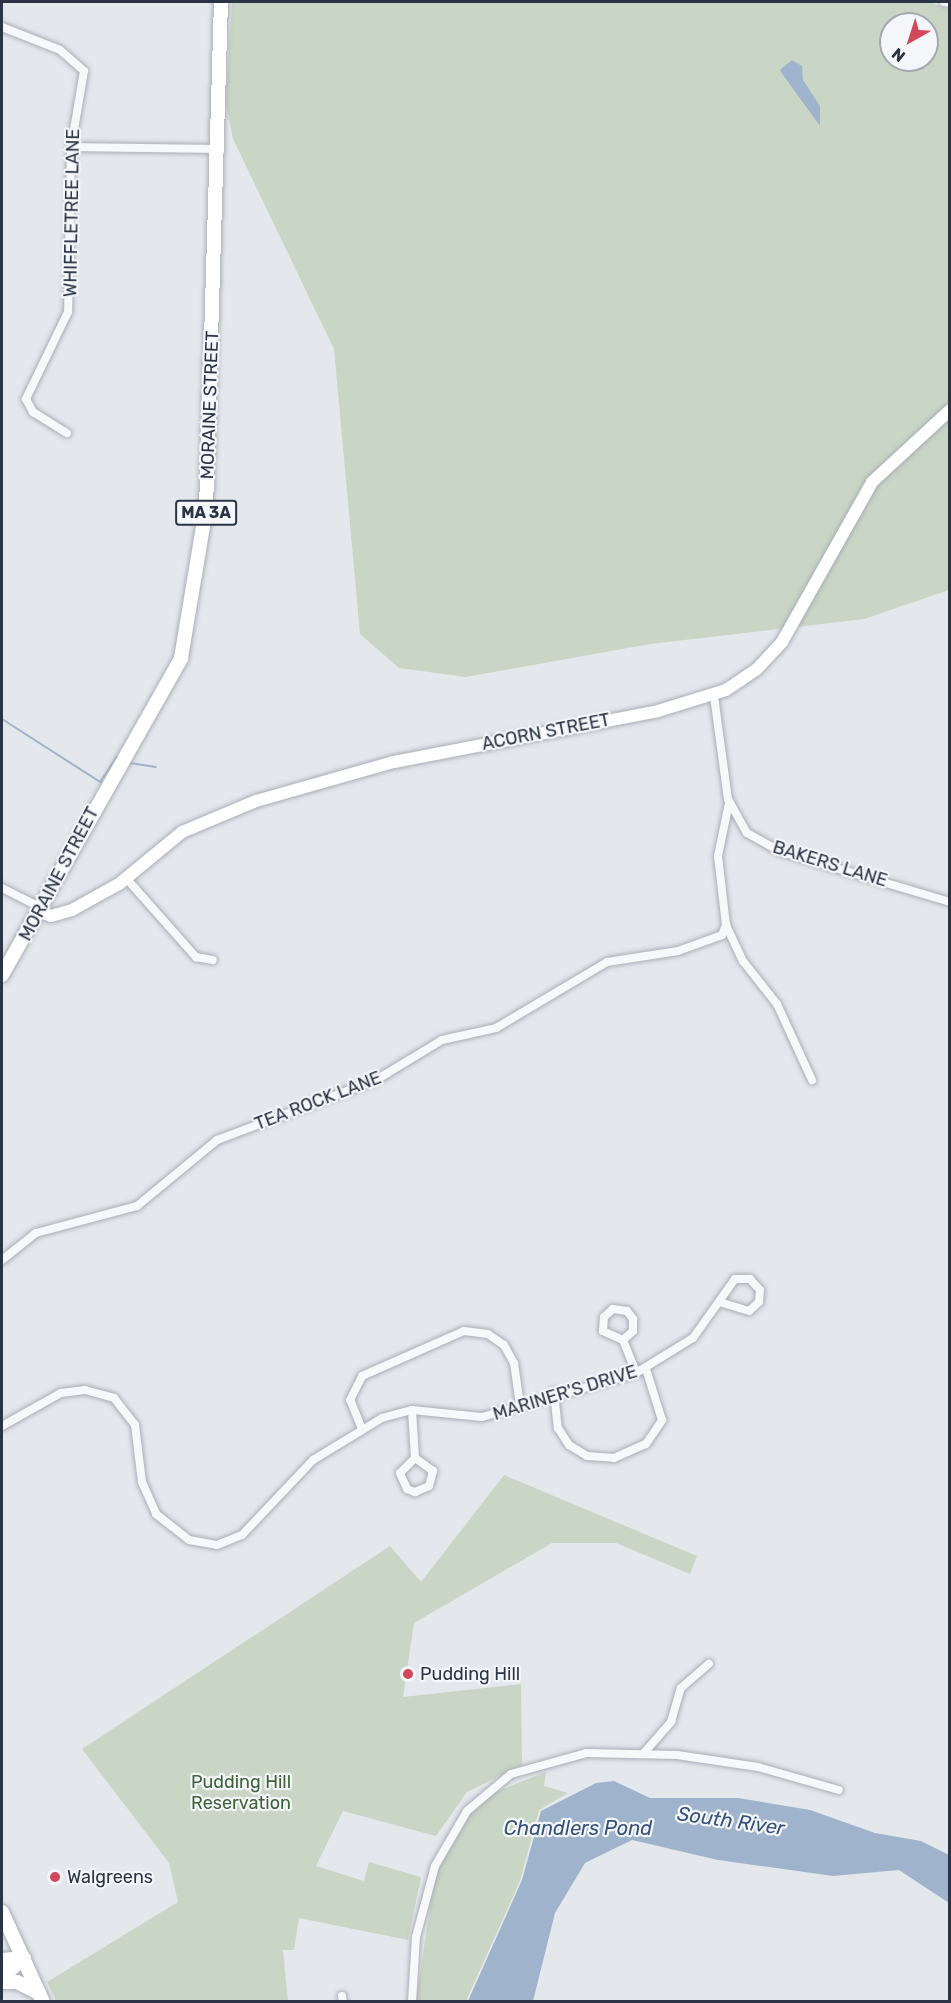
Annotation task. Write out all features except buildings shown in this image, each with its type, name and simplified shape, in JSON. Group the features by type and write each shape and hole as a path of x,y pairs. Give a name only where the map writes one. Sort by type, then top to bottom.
{"main road":[{"name":"MORAINE STREET","path":"2,975 181,658 206,509 221,2"},
{"name":"ACORN STREET","path":"39,909 63,914 126,878 182,832 256,801 393,762 714,696 748,676 774,653 806,603 862,495 890,462 950,410"},
{"path":"2,1912 41,1997"},
{"path":"2,1960 24,1958"},
{"path":"2,1977 24,1958"},
{"path":"2,1982 17,1982 41,1997"}],"street":[{"path":"944,2 950,3"},
{"name":"WHIFFLETREE LANE","path":"2,27 60,50 82,65 71,147 69,305 26,405 67,433"},
{"path":"71,147 216,149"},
{"name":"BAKERS LANE","path":"714,696 729,803 741,828 769,847 950,902"},
{"path":"729,803 718,856 726,925 743,961 777,1004 812,1080"},
{"path":"126,878 196,957 213,960"},
{"path":"2,888 39,909"},
{"name":"TEA ROCK LANE","path":"2,1260 36,1233 108,1218 137,1206 217,1140 376,1080 442,1040 496,1028 607,962 711,942 726,925"},
{"name":"MARINER'S DRIVE","path":"2,1426 61,1393 107,1394 131,1416 145,1493 164,1523 189,1540 207,1545 226,1543 247,1530 300,1470 362,1430 412,1410 468,1418 520,1405 554,1392 636,1373 646,1369 693,1338 735,1280 750,1279 760,1290 759,1302 749,1311 720,1302"},
{"path":"362,1430 350,1400 362,1376 464,1331 488,1334 504,1345 514,1363 520,1405"},
{"path":"623,1340 636,1373"},
{"path":"554,1392 558,1428 569,1445 587,1456 614,1458 646,1444 662,1420 646,1369"},
{"path":"412,1410 415,1458 400,1473 407,1489 415,1492 429,1486 433,1471 415,1458"},
{"path":"643,1754 671,1722 681,1688 709,1664"},
{"path":"410,1999 416,1937 431,1876 449,1836 477,1799 506,1777 537,1763 597,1752 643,1754 744,1765 839,1790"}],"green space":[{"path":"232,2 931,2 949,10 949,590 864,619 650,644 466,677 399,668 360,634 334,349 233,139 226,103"},
{"name":"Pudding Hill Reservation","path":"504,1475 697,1556 690,1574 616,1543 552,1543 414,1623 403,1697 521,1684 522,1765 467,1792 436,1836 343,1811 316,1866 364,1881 369,1862 421,1877 408,1940 299,1918 294,1950 283,1950 288,2001 56,2001 47,1982 178,1902 169,1863 82,1749 390,1546 421,1582"},
{"path":"546,1772 544,1786 568,1793 539,1810 520,1881 466,2001 416,2002 435,1874 465,1817 485,1796"}],"water":[{"path":"792,60 802,66 803,80 820,106 820,126 780,70"},
{"name":"Chandlers Pond","path":"614,1781 650,1798 738,1798 810,1810 875,1833 921,1841 949,1855 949,1903 899,1870 833,1876 718,1860 632,1840 585,1863 555,1913 533,2001 468,2001 522,1880 541,1811 596,1783"}],"waterway":[{"path":"2,719 100,782 117,757"},
{"path":"130,763 156,767"}],"place":[{"name":"Pudding Hill","path":"408,1674"},
{"name":"Walgreens","path":"55,1877"}],"water label":[{"name":"South River","path":"731,1821"}]}
